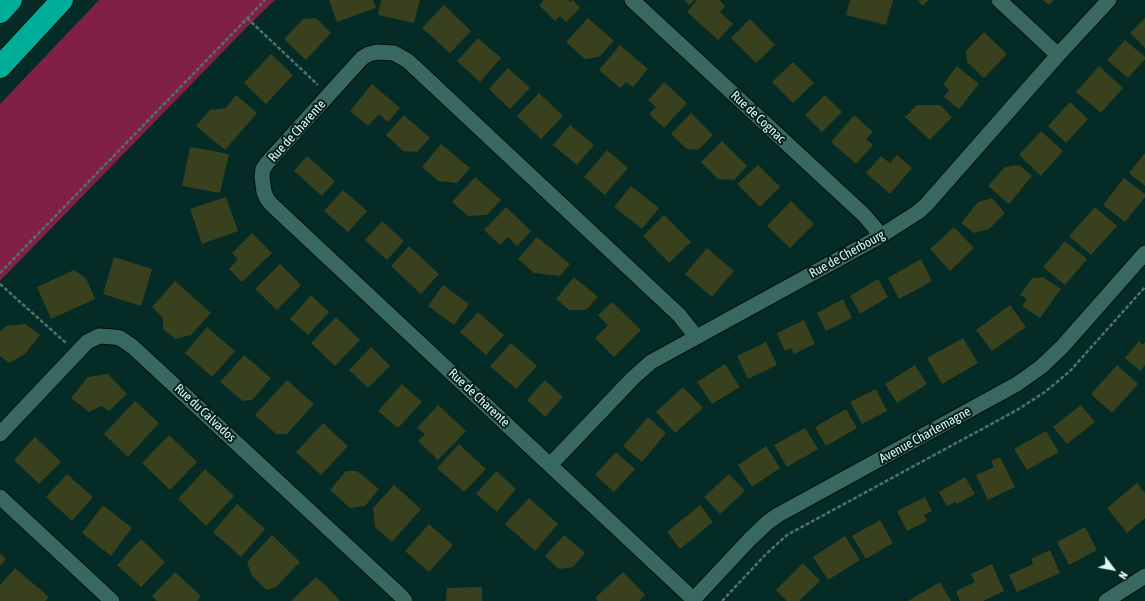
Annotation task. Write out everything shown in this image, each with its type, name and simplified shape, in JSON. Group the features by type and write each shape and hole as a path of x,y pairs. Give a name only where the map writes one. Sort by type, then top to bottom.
{"highway":[{"path":"0,12 11,0"},
{"path":"0,67 60,3"}],"street":[{"name":"Rue de Cognac","path":"632,0 864,215 875,228 879,237"},
{"path":"999,0 1058,55"},
{"name":"Rue de Cherbourg","path":"550,464 644,368 658,357 879,237 907,220 926,205 1058,55 1109,0"},
{"name":"Rue de Charente","path":"692,600 550,464 267,199 262,185 263,169 362,58 377,52 394,53 408,61 679,315 695,337"},
{"name":"Avenue Charlemagne","path":"692,600 750,539 778,515 1030,376 1062,347 1145,253"},
{"name":"Rue du Calvados","path":"0,434 87,342 99,336 120,338 133,347 405,601"},
{"path":"0,497 112,601"},
{"path":"1106,601 1145,576"}],"path":[{"path":"0,273 265,0"},
{"path":"247,18 320,87"},
{"path":"0,284 68,345"},
{"name":"Avenue Charlemagne","path":"722,601 766,554 787,535 1017,410 1045,392 1070,371 1145,287"}],"shaded area":[{"path":"99,0 275,0 0,281 0,104"}],"building":[{"path":"329,0 373,0 376,8 337,22"},
{"path":"381,0 420,0 414,23 378,15"},
{"path":"544,0 568,0 570,2 573,0 580,8 566,22 560,16 555,21 539,5"},
{"path":"684,0 695,0 689,5"},
{"path":"697,0 719,0 725,6 720,12 733,24 718,40 687,12"},
{"path":"850,0 893,0 886,25 846,15"},
{"path":"918,0 929,0 922,6"},
{"path":"1043,0 1054,0 1049,5"},
{"path":"444,5 471,31 450,53 422,28"},
{"path":"316,18 331,33 306,60 284,39 303,19"},
{"path":"588,18 614,41 599,57 585,59 566,42"},
{"path":"1145,18 1145,48 1130,33"},
{"path":"750,19 775,45 756,63 731,38"},
{"path":"984,32 1007,54 984,78 967,62 966,51"},
{"path":"478,38 501,58 480,82 457,61"},
{"path":"1125,40 1145,57 1145,59 1128,78 1107,60"},
{"path":"620,45 648,69 633,87 626,82 620,88 599,70"},
{"path":"271,54 293,75 266,104 244,83"},
{"path":"793,62 814,83 793,103 772,82"},
{"path":"957,66 979,84 959,109 944,97 949,90 943,84"},
{"path":"1099,66 1123,88 1101,113 1076,92"},
{"path":"508,68 530,88 510,109 489,89"},
{"path":"664,82 687,103 664,128 649,114 656,107 648,100"},
{"path":"372,84 400,108 388,122 379,114 368,126 350,111"},
{"path":"539,93 563,116 541,139 517,116"},
{"path":"236,95 257,113 225,150 196,126 210,110 226,108"},
{"path":"825,95 842,112 822,132 805,115"},
{"path":"1070,102 1088,119 1066,143 1048,126"},
{"path":"917,105 940,105 952,117 930,140 905,117"},
{"path":"691,113 713,135 698,150 687,149 671,134"},
{"path":"404,115 430,138 417,152 403,151 386,135"},
{"path":"854,115 873,132 866,139 873,145 856,164 831,142"},
{"path":"570,125 594,145 577,165 553,145"},
{"path":"1041,131 1063,151 1041,176 1019,155"},
{"path":"722,141 747,166 734,180 718,179 701,162"},
{"path":"441,144 470,168 457,183 438,181 422,167"},
{"path":"190,147 229,154 220,193 182,186"},
{"path":"607,150 628,168 605,195 584,177"},
{"path":"1145,153 1145,186 1129,173"},
{"path":"897,155 912,168 890,194 866,173 881,156 890,163"},
{"path":"307,156 335,181 322,196 294,171"},
{"path":"758,165 780,187 760,207 737,184"},
{"path":"1019,165 1032,176 1009,204 988,186 1005,167"},
{"path":"475,177 501,200 487,215 468,216 452,202"},
{"path":"1124,178 1145,194 1145,197 1125,222 1103,205"},
{"path":"631,186 659,208 642,229 614,207"},
{"path":"343,190 367,211 348,232 324,211"},
{"path":"226,197 238,231 202,244 190,209"},
{"path":"992,198 1005,213 989,229 974,233 961,223 978,202"},
{"path":"791,201 814,224 790,248 767,226"},
{"path":"506,207 531,231 517,246 508,237 500,245 484,230"},
{"path":"1095,207 1117,226 1091,255 1069,236"},
{"path":"664,215 691,242 669,263 643,236"},
{"path":"382,221 404,241 387,260 365,240"},
{"path":"954,227 974,248 950,271 930,249"},
{"path":"252,233 272,253 242,282 229,269 238,259 232,253"},
{"path":"537,237 570,264 560,276 534,273 518,259"},
{"path":"1065,241 1087,259 1065,285 1043,267"},
{"path":"409,246 439,274 421,294 391,266"},
{"path":"707,248 734,271 712,297 685,274"},
{"path":"114,257 152,269 141,306 103,294"},
{"path":"921,259 932,281 899,299 888,278"},
{"path":"280,264 301,285 277,310 255,289"},
{"path":"74,270 86,278 95,299 51,319 37,287"},
{"path":"574,277 598,297 586,310 569,310 556,299"},
{"path":"1043,277 1061,289 1040,318 1022,306 1027,299 1020,295 1032,278"},
{"path":"878,279 888,297 860,314 850,296"},
{"path":"175,281 211,313 191,335 175,339 163,329 163,318 152,307"},
{"path":"443,285 469,304 454,325 428,306"},
{"path":"311,295 329,312 308,335 290,319"},
{"path":"843,299 852,318 826,331 817,313"},
{"path":"612,302 641,330 614,357 595,338 608,325 598,315"},
{"path":"1010,305 1026,327 992,351 976,330"},
{"path":"478,312 504,335 486,355 460,332"},
{"path":"336,317 360,340 335,366 311,343"},
{"path":"804,320 815,344 794,354 791,348 785,351 777,333"},
{"path":"25,324 40,335 25,354 9,363 0,356 0,332 6,326"},
{"path":"207,327 235,351 212,377 185,353"},
{"path":"963,338 978,363 942,384 927,358"},
{"path":"1139,341 1143,345 1145,342 1145,365 1140,371 1125,358"},
{"path":"766,342 777,365 748,379 737,356"},
{"path":"511,343 537,366 516,389 490,366"},
{"path":"371,347 390,366 368,388 349,370"},
{"path":"244,355 271,378 252,400 243,401 220,382"},
{"path":"725,364 740,387 712,404 697,382"},
{"path":"915,365 927,384 897,403 885,384"},
{"path":"1117,365 1138,384 1112,413 1091,394"},
{"path":"108,374 127,394 109,411 101,406 89,412 71,398 88,377"},
{"path":"287,380 314,404 287,434 276,434 255,415"},
{"path":"545,380 563,397 545,417 527,400"},
{"path":"402,384 422,402 398,428 378,411"},
{"path":"683,387 703,408 675,433 656,412"},
{"path":"876,389 887,411 862,424 850,402"},
{"path":"135,401 159,423 128,457 104,434"},
{"path":"438,405 466,431 438,460 418,441 425,434 417,428"},
{"path":"1081,405 1095,422 1067,444 1053,427"},
{"path":"846,409 857,428 826,446 815,427"},
{"path":"648,417 666,433 642,462 623,446"},
{"path":"323,423 348,446 321,475 296,452"},
{"path":"805,428 818,449 787,467 774,445"},
{"path":"1046,431 1059,452 1027,470 1014,449"},
{"path":"169,435 197,462 170,490 142,463"},
{"path":"35,437 61,462 39,484 14,460"},
{"path":"459,444 486,469 464,492 437,468"},
{"path":"766,446 780,468 752,487 738,465"},
{"path":"616,452 635,469 614,492 595,475"},
{"path":"1000,457 1015,487 988,500 976,475 994,467 991,461"},
{"path":"205,469 234,496 206,526 178,499"},
{"path":"346,471 357,471 379,489 365,506 350,508 330,490"},
{"path":"496,471 516,489 497,512 476,494"},
{"path":"67,474 93,497 72,521 46,497"},
{"path":"729,474 745,491 720,514 704,497"},
{"path":"965,477 975,494 957,504 955,502 947,506 939,492"},
{"path":"1137,483 1145,493 1145,518 1127,533 1107,508"},
{"path":"394,485 421,509 392,542 375,527 373,508"},
{"path":"925,497 932,511 924,515 927,521 907,531 897,511"},
{"path":"529,498 558,524 535,551 505,524"},
{"path":"237,504 265,529 241,557 213,532"},
{"path":"103,505 132,528 111,556 82,533"},
{"path":"700,505 713,522 680,549 667,532"},
{"path":"880,520 893,543 866,559 852,536"},
{"path":"429,524 453,545 429,572 405,551"},
{"path":"1085,527 1097,550 1069,565 1057,542"},
{"path":"272,535 300,562 276,587 267,590 252,576 247,562"},
{"path":"564,535 585,553 573,567 559,569 545,556"},
{"path":"845,536 860,560 828,580 813,557"},
{"path":"141,539 165,562 141,587 117,565"},
{"path":"1050,550 1060,573 1017,592 1009,575 1033,564 1031,559"},
{"path":"0,553 6,559 0,566"},
{"path":"803,563 820,581 799,601 787,601 776,590"},
{"path":"992,564 1004,591 983,601 960,601 956,591 975,582 971,574"},
{"path":"15,568 49,597 45,601 0,601 0,585"},
{"path":"175,572 201,596 197,601 157,601 152,596"},
{"path":"623,572 645,595 639,601 598,601 595,598"},
{"path":"316,577 340,601 291,601"},
{"path":"940,582 951,601 908,601"},
{"path":"482,587 482,601 446,601 447,588"}]}
